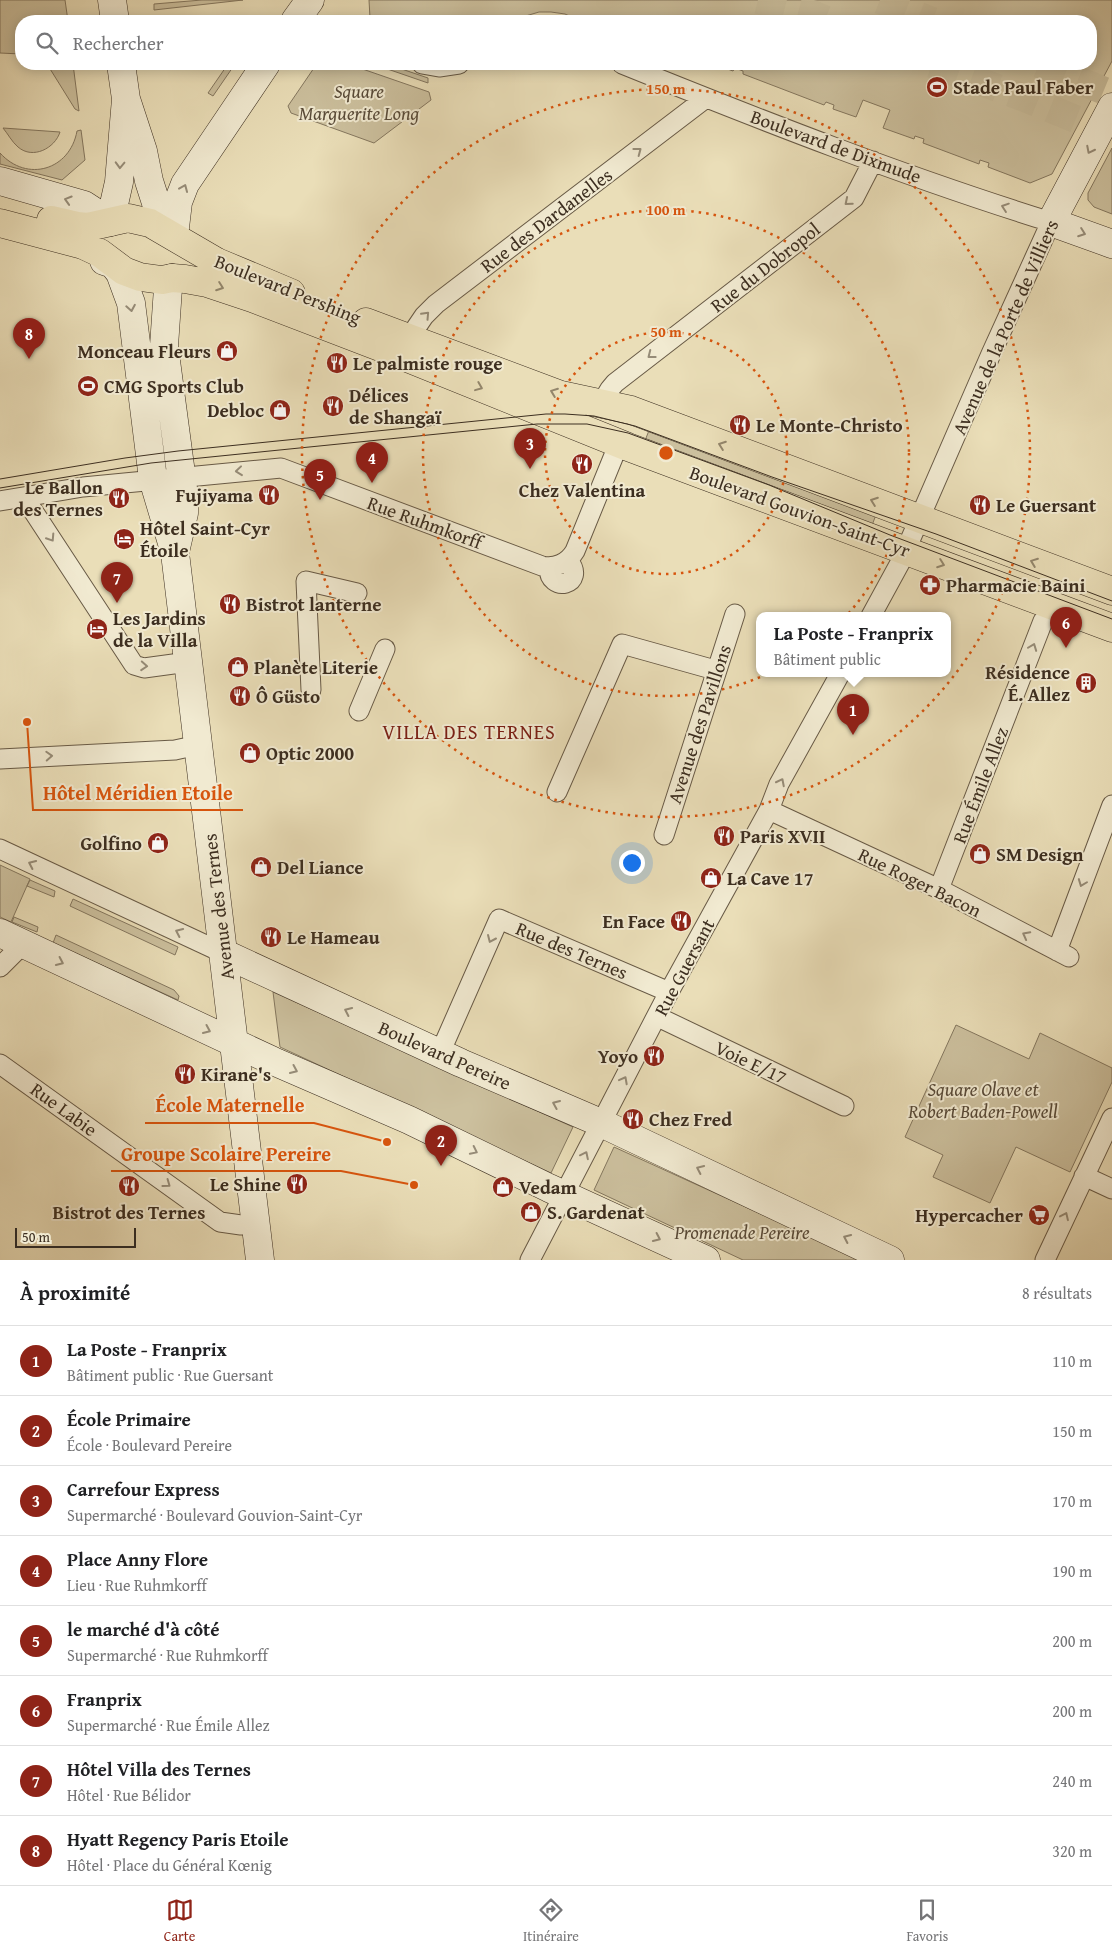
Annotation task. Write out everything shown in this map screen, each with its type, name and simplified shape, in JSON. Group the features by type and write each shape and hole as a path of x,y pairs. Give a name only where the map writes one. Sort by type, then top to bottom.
{"main road":[{"path":"122,70 126,99 143,151 149,181 157,206 182,251 182,263 179,271 172,278"},
{"path":"174,236 178,202 185,184 262,70"},
{"path":"113,264 102,248 103,235 110,222 120,182 126,99"},
{"name":"Avenue de la Porte de Villiers","path":"1051,222 1112,107"},
{"path":"0,181 84,205 110,222"},
{"name":"Boulevard Pershing","path":"0,207 77,226 88,227 128,218 150,223 217,262 403,346"},
{"path":"1051,222 1112,244"},
{"name":"Boulevard Pershing","path":"0,223 83,245 100,253 113,264"},
{"name":"Boulevard Pershing","path":"0,237 113,264 140,277 162,280 172,278 207,283 403,346 437,359"},
{"name":"Avenue des Ternes","path":"113,264 120,274 131,303 152,467 175,553 260,1260"},
{"name":"Avenue des Ternes","path":"172,278 168,288 164,346 182,477 184,513 175,553"},
{"name":"Boulevard Gouvion-Saint-Cyr","path":"437,359 561,395 630,410 1112,591"},
{"name":"Boulevard Gouvion-Saint-Cyr","path":"437,359 619,443 1112,628"},
{"path":"12,939 234,1042 409,1120 706,1260"},
{"name":"Boulevard Pereire","path":"224,952 440,1053 601,1123 884,1259"}],"street":[{"name":"Boulevard de Dixmude","path":"637,70 873,161 1051,222"},
{"name":"Rue des Dardanelles","path":"403,346 424,316 436,304 706,98"},
{"name":"Rue du Dobropol","path":"601,404 615,383 854,198 873,161"},
{"name":"Avenue de la Porte de Villiers","path":"906,550 991,354 1051,222"},
{"name":"Rue Ruhmkorff","path":"182,477 281,468 549,567 550,576 553,580 565,584 570,582 574,575 574,570 568,560 574,551 619,443"},
{"path":"0,502 83,487 152,467 182,477"},
{"path":"24,497 134,665 144,668 188,662"},
{"path":"873,612 906,550"},
{"path":"311,690 306,581 356,593"},
{"name":"Rue Émile Allez","path":"939,888 1043,621 1055,611 1065,610"},
{"name":"Avenue des Pavillons","path":"664,835 715,670 735,614"},
{"path":"557,792 622,644 715,670"},
{"path":"359,711 385,648"},
{"name":"Rue Guersant","path":"530,1260 658,1018 669,992 769,810 779,784 838,677"},
{"path":"0,759 175,750 198,745"},
{"name":"Rue Roger Bacon","path":"769,810 939,888 1063,954 1112,805"},
{"name":"Boulevard Pereire","path":"0,849 224,952"},
{"name":"Rue des Ternes","path":"440,1053 499,919 669,992"},
{"path":"0,967 12,939"},
{"name":"Voie E/17","path":"658,1018 844,1106"},
{"name":"Rue Labie","path":"0,1064 220,1222 242,1225 255,1224"},
{"path":"1044,1260 1112,1118"},
{"path":"1084,1176 1112,1189"}],"green space":[{"path":"0,0 65,0 67,15 15,15 15,54 0,53"},
{"path":"202,0 243,0 154,10 154,4"},
{"name":"Stade Paul Faber","path":"369,0 1112,0 1112,61 1052,174 1030,183 988,167 989,163 980,160 979,164 923,143 924,139 915,136 914,139 883,128 890,110 863,100 856,117 833,109 834,105 826,102 824,105 743,74 743,71 740,70 1097,70 1097,15 567,15 539,12 529,15 370,15"},
{"path":"51,70 74,70 79,111 75,109"},
{"path":"224,70 231,70 213,96 208,93"},
{"name":"Square Marguerite Long","path":"313,70 365,70 429,92 431,100 374,143 291,113 288,106"},
{"path":"390,70 405,70 428,78 428,83"},
{"path":"3,128 60,132 48,147 37,152 30,152 18,147"},
{"path":"81,130 85,160 62,180 0,164 0,153 22,168 34,170 46,168 57,163 66,155 73,144 77,131"},
{"path":"1112,148 1112,214 1094,207 1088,200 1088,193"},
{"path":"652,423 879,507 869,533 642,448"},
{"path":"0,865 30,879 11,922 0,917"},
{"path":"30,880 55,891 54,897 27,886"},
{"path":"73,899 178,947 175,955 70,906"},
{"path":"14,917 38,927 37,932 12,922"},
{"path":"56,935 174,990 179,996 178,1000 53,943"},
{"path":"273,992 573,1127 551,1173 280,1047"},
{"name":"Square Olave et Robert Baden-Powell","path":"956,1025 1029,1059 1040,1033 1112,1068 1112,1082 1070,1172 1016,1147 990,1203 933,1177 943,1155 905,1137"},
{"name":"Promenade Pereire","path":"614,1147 862,1260 743,1260 594,1190"}],"tunnel":[{"path":"758,0 814,15"},
{"path":"880,0 917,15"},
{"path":"948,70 1022,97 1112,134"},
{"path":"1054,70 1112,94"}],"tram line":[{"path":"0,479 178,451 546,414 594,416 635,426 772,477 936,534 1112,601"},
{"path":"0,488 151,463 537,424 587,424 628,433 769,485 890,535 1112,619"}],"place":[{"name":"Stade Paul Faber","path":"937,87"},
{"name":"Monceau Fleurs","path":"227,351"},
{"name":"Hyatt Regency Paris Etoile","path":"29,359"},
{"name":"Le palmiste rouge","path":"337,363"},
{"name":"CMG Sports Club","path":"88,386"},
{"name":"Délices de Shangaï","path":"333,406"},
{"name":"Debloc","path":"280,410"},
{"name":"Le Monte-Christo","path":"740,425"},
{"name":"Chez Valentina","path":"582,464"},
{"name":"Carrefour Express","path":"530,469"},
{"name":"Place Anny Flore","path":"372,483"},
{"name":"Fujiyama","path":"269,495"},
{"name":"Le Ballon des Ternes","path":"119,498"},
{"name":"le marché d'à côté","path":"320,500"},
{"name":"Le Guersant","path":"980,505"},
{"name":"Hôtel Saint-Cyr Étoile","path":"124,539"},
{"name":"Pharmacie Baini","path":"930,585"},
{"name":"Hôtel Villa des Ternes","path":"117,603"},
{"name":"Bistrot lanterne","path":"230,604"},
{"name":"Les Jardins de la Villa","path":"97,629"},
{"name":"Franprix","path":"1066,648"},
{"name":"Planète Literie","path":"238,667"},
{"name":"Résidence É. Allez","path":"1086,683"},
{"name":"Ô Güsto","path":"240,696"},
{"name":"Hôtel Méridien Etoile","path":"27,722"},
{"name":"La Poste - Franprix","path":"853,735"},
{"name":"Optic 2000","path":"250,753"},
{"name":"Paris XVII","path":"724,836"},
{"name":"Golfino","path":"158,843"},
{"name":"SM Design","path":"980,854"},
{"name":"Del Liance","path":"261,867"},
{"name":"La Cave 17","path":"711,878"},
{"name":"En Face","path":"681,921"},
{"name":"Le Hameau","path":"271,937"},
{"name":"Yoyo","path":"654,1056"},
{"name":"Kirane's","path":"185,1074"},
{"name":"Chez Fred","path":"633,1119"},
{"name":"École Maternelle","path":"387,1142"},
{"name":"École Primaire","path":"441,1166"},
{"name":"Le Shine","path":"297,1184"},
{"name":"Groupe Scolaire Pereire","path":"414,1185"},
{"name":"Bistrot des Ternes","path":"129,1186"},
{"name":"Vedam","path":"503,1187"},
{"name":"S. Gardenat","path":"531,1212"},
{"name":"Hypercacher","path":"1039,1215"}],"district":[{"name":"VILLA DES TERNES","path":"469,732"}]}
